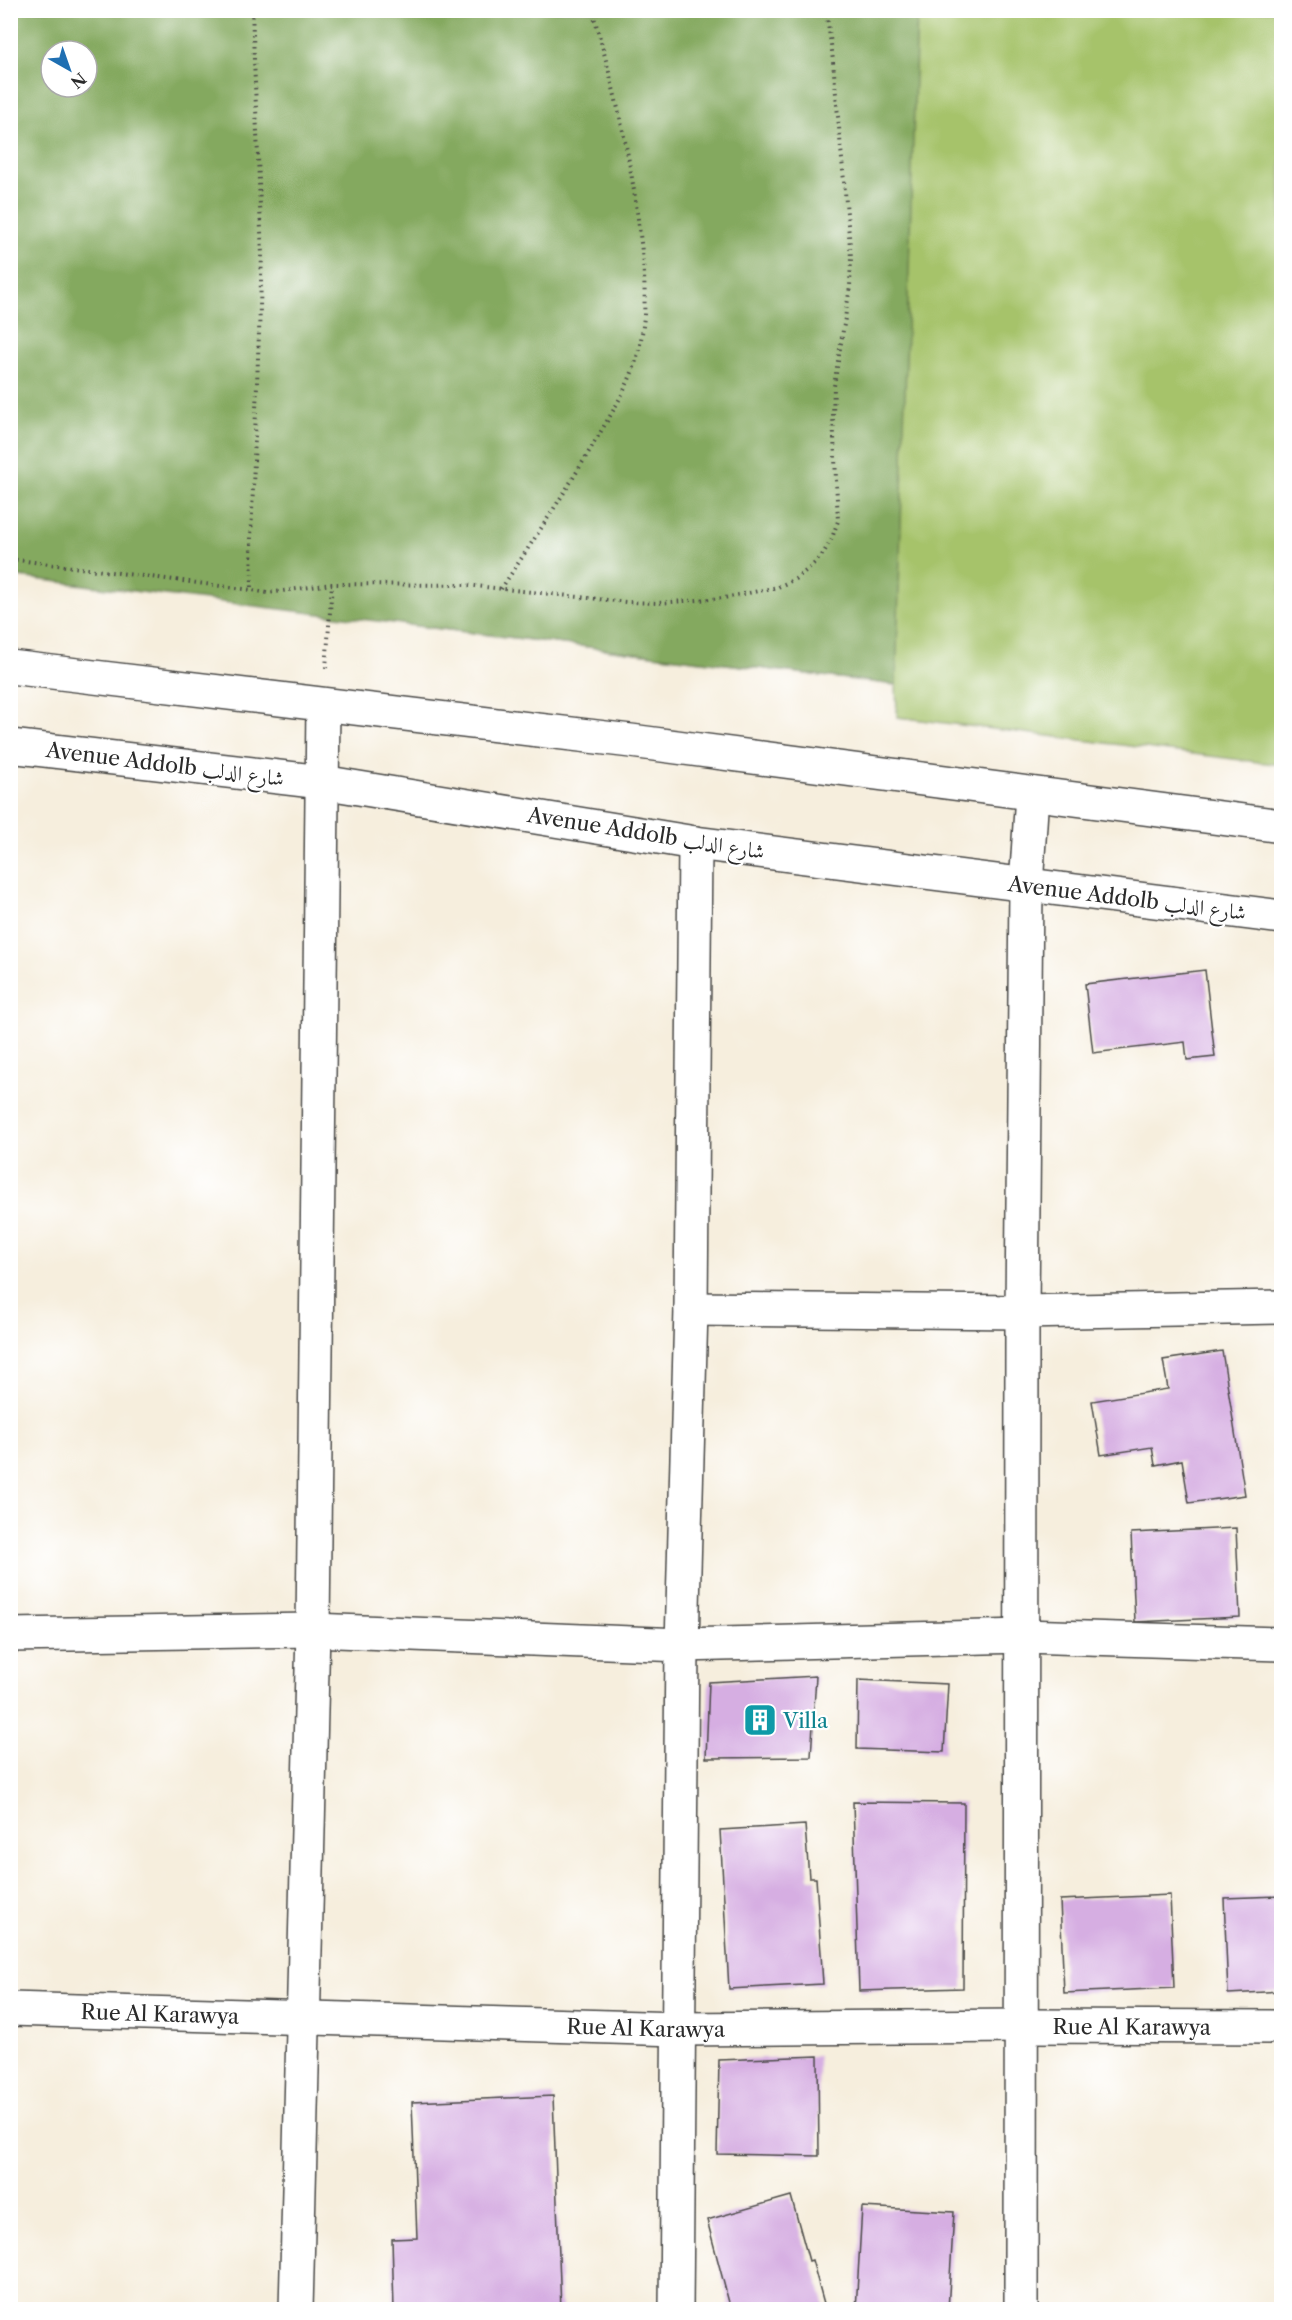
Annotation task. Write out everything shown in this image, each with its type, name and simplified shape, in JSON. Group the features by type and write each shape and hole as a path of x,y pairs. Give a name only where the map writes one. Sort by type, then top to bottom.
{"street":[{"path":"10,667 631,741 1281,826"},
{"path":"296,2310 314,1630 322,705"},
{"name":"Avenue Addolb شارع الدلب","path":"10,746 322,782 695,843 1281,917"},
{"path":"1021,2310 1022,1312 1026,886 1032,794"},
{"path":"676,2310 682,1645 691,1309 695,843"},
{"path":"691,1309 1022,1312 1281,1307"},
{"path":"10,1635 314,1630 682,1645 1023,1636 1281,1644"},
{"name":"Rue Al Karawya","path":"10,2009 678,2029 1022,2026 1281,2027"}],"path":[{"path":"252,10 262,255 251,539 252,590"},
{"path":"501,589 570,486 616,406 631,374 641,339 645,309 645,279 633,180 616,98 592,10"},
{"path":"10,559 268,593 332,584 466,585 637,602 690,602 778,587 795,579 817,561 832,538 838,521 833,417 834,386 847,307 851,257 826,10"},
{"path":"322,705 332,584"}],"green space":[{"path":"11,10 917,11 896,685 11,576"},
{"path":"832,11 1281,11 1281,765 897,717 896,685 401,624 407,597"}],"building":[{"path":"1205,970 1215,1057 1187,1060 1185,1042 1093,1053 1085,984"},
{"path":"1222,1351 1245,1495 1189,1503 1182,1460 1155,1465 1152,1447 1101,1455 1092,1401 1168,1389 1163,1360"},
{"path":"1236,1528 1240,1617 1135,1622 1131,1533"},
{"name":"Villa","path":"816,1676 811,1757 706,1758 709,1682"},
{"path":"858,1680 948,1684 944,1752 857,1749"},
{"path":"853,1802 964,1803 963,1988 859,1991"},
{"path":"805,1825 809,1878 816,1878 823,1984 729,1989 720,1830"},
{"path":"1170,1895 1174,1988 1064,1993 1060,1900"},
{"path":"1282,1896 1282,1991 1228,1994 1224,1898"},
{"path":"818,2056 819,2156 717,2154 719,2060"},
{"path":"553,2096 561,2310 394,2310 392,2239 417,2238 412,2102"},
{"path":"791,2196 809,2261 812,2260 825,2307 816,2310 731,2310 707,2220"},
{"path":"862,2207 954,2212 948,2310 856,2310"}],"place":[{"name":"Villa","path":"760,1720"}]}
